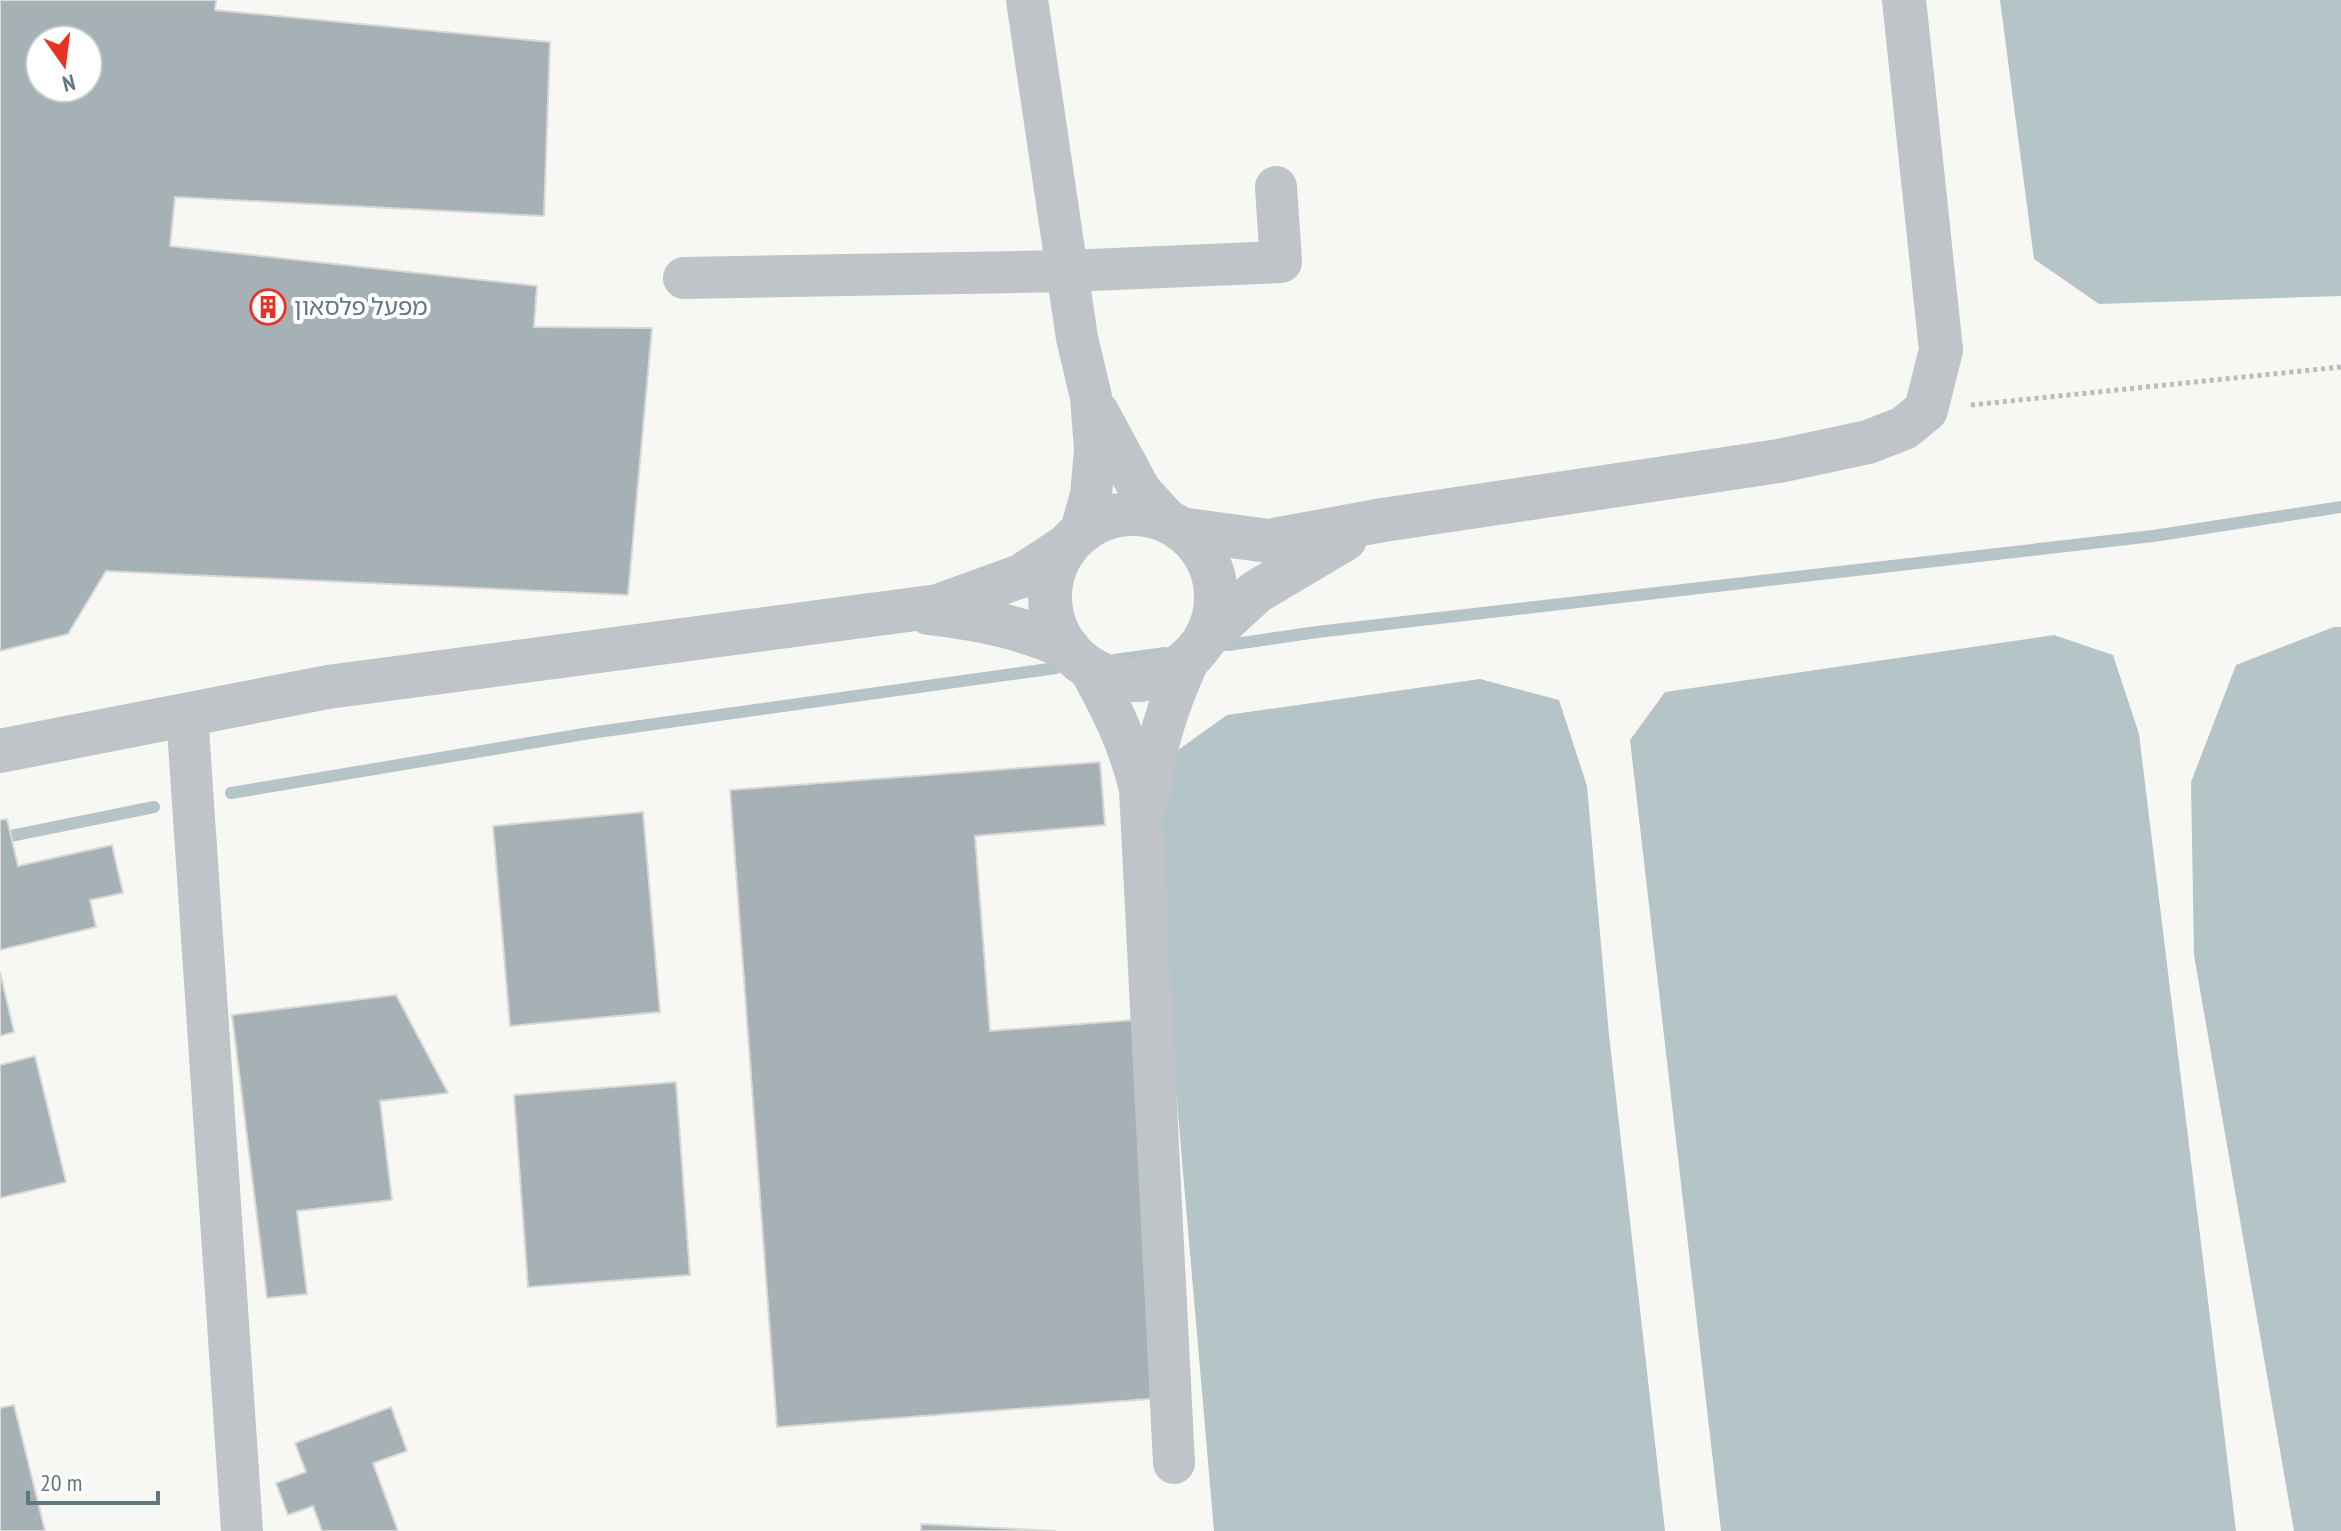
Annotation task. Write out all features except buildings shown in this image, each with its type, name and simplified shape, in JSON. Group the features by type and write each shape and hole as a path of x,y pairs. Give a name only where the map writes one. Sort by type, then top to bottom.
{"street":[{"path":"1027,0 1077,338 1091,397 1095,450 1091,495 1074,540 1054,570 1050,597 1054,624 1108,700 1131,752 1140,789 1174,1463"},
{"path":"0,751 328,687 938,606 1021,576 1089,526 1115,515 1143,514 1175,526 1268,541 1383,520 1808,455 1868,442 1904,428 1926,410 1941,350 1904,0"},
{"path":"684,278 1067,271 1281,262 1276,187"},
{"path":"1091,397 1140,490 1175,526 1191,537 1208,559 1216,585 1215,612 1169,704 1152,770 1143,847"},
{"path":"890,613 974,618 1033,633 1112,677 1139,680 1166,673 1198,648 1256,592 1289,570 1383,520"},
{"path":"187,714 242,1531"}],"path":[{"path":"1926,410 2341,367"}],"shaded area":[{"path":"2000,0 2341,0 2341,296 2099,304 2034,259"},
{"path":"2341,627 2341,1531 2294,1531 2194,955 2191,782 2236,665"},
{"path":"2054,635 2113,655 2139,734 2236,1531 1721,1531 1630,740 1665,692"},
{"path":"1480,679 1559,700 1587,786 1609,1035 1665,1531 1214,1531 1156,859 1171,755 1227,715"}],"waterway":[{"path":"1228,645 1317,632 2153,536 2341,507"},
{"path":"1115,660 1165,653"},
{"path":"231,793 590,733 1056,668"},
{"path":"0,838 154,807"}],"place":[{"name":"מפעל פלסאון","path":"268,307"}]}
